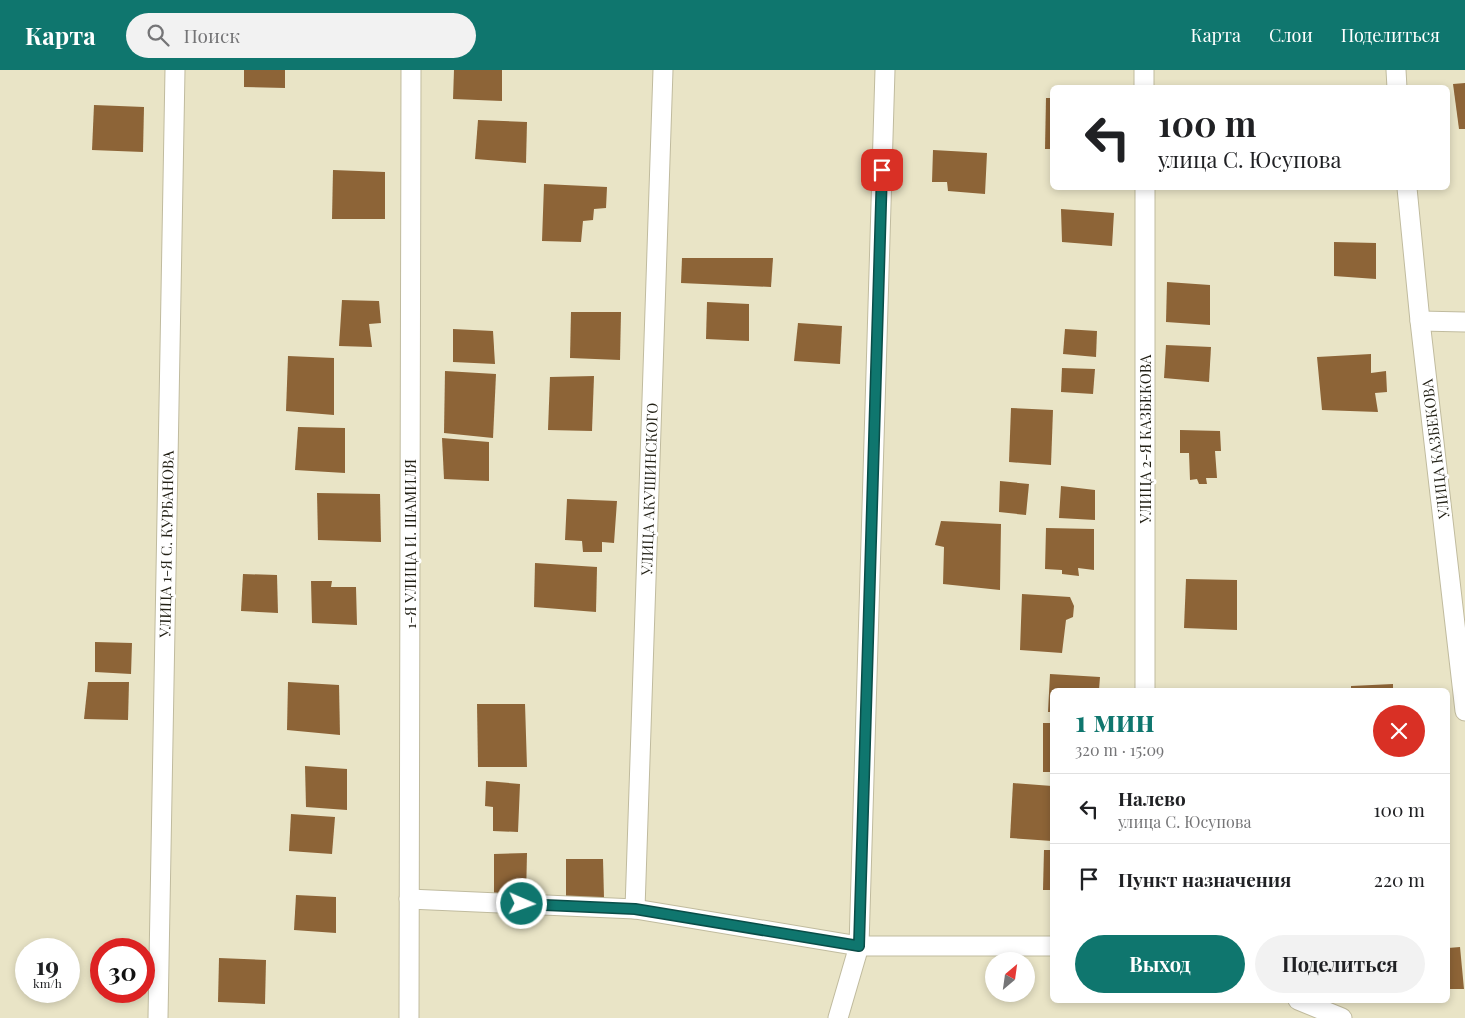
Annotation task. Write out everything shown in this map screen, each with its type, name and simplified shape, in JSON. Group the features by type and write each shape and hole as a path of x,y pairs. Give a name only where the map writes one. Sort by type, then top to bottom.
{"street":[{"name":"УЛИЦА 1-Я С. КУРБАНОВА","path":"158,1018 175,70"},
{"name":"1-Я УЛИЦА И. ШАМИЛЯ","path":"409,1018 411,70"},
{"name":"УЛИЦА АКУШИНСКОГО","path":"635,909 663,70"},
{"path":"838,1018 859,946 884,70"},
{"path":"1144,70 1144,85"},
{"path":"1396,70 1397,85"},
{"name":"УЛИЦА 2-Я КАЗБЕКОВА","path":"1145,190 1145,688"},
{"name":"УЛИЦА КАЗБЕКОВА","path":"1407,190 1420,321 1465,710"},
{"path":"1420,321 1465,322"},
{"path":"410,899 635,909 859,946 1050,946"},
{"path":"1305,1003 1342,1018"}],"building":[{"path":"244,70 285,70 285,88 244,87"},
{"path":"454,70 502,70 502,101 453,99"},
{"path":"1465,83 1465,129 1459,129 1453,84"},
{"path":"1046,98 1050,98 1050,149 1045,149"},
{"path":"94,105 144,107 143,152 92,150"},
{"path":"478,120 527,122 526,163 475,159"},
{"path":"933,150 987,153 985,194 948,191 947,182 932,182"},
{"path":"333,170 385,172 385,219 332,219"},
{"path":"544,184 607,187 606,208 594,209 593,220 583,221 581,242 542,241"},
{"path":"1061,209 1114,213 1112,246 1062,242"},
{"path":"1334,242 1376,243 1376,279 1334,276"},
{"path":"682,258 773,258 771,287 681,283"},
{"path":"1167,282 1210,285 1210,325 1166,322"},
{"path":"342,300 379,301 381,323 369,324 372,347 339,346"},
{"path":"707,302 749,304 749,341 706,339"},
{"path":"571,312 621,312 620,360 570,358"},
{"path":"798,323 842,326 840,364 794,361"},
{"path":"453,329 493,331 495,364 453,362"},
{"path":"1065,329 1097,331 1096,357 1063,354"},
{"path":"1166,345 1211,347 1209,382 1164,378"},
{"path":"1371,354 1371,373 1386,371 1387,392 1375,393 1378,412 1322,410 1317,357"},
{"path":"288,356 334,358 334,415 286,411"},
{"path":"1062,368 1095,369 1093,394 1061,392"},
{"path":"445,371 496,374 493,438 444,433"},
{"path":"594,376 592,431 548,430 550,377"},
{"path":"1011,408 1053,410 1051,465 1009,462"},
{"path":"298,427 345,428 345,473 295,470"},
{"path":"1180,430 1220,431 1221,451 1215,451 1217,478 1206,478 1207,484 1199,484 1197,479 1190,480 1189,453 1180,453"},
{"path":"442,438 489,442 489,481 444,479"},
{"path":"1000,481 1029,484 1026,515 999,512"},
{"path":"1061,486 1095,490 1095,520 1059,518"},
{"path":"317,493 380,494 381,542 318,540"},
{"path":"567,499 617,501 614,543 602,542 602,552 583,552 582,541 565,540"},
{"path":"941,521 1001,524 1000,590 943,584 944,547 935,545"},
{"path":"1046,528 1094,529 1094,570 1078,568 1079,576 1062,574 1062,570 1045,569"},
{"path":"535,563 597,567 596,612 534,607"},
{"path":"243,574 277,575 278,613 241,611"},
{"path":"1186,579 1237,580 1237,630 1184,628"},
{"path":"311,581 332,581 331,587 356,587 357,625 312,623"},
{"path":"1022,594 1070,597 1074,606 1073,617 1066,620 1062,653 1020,650"},
{"path":"95,642 132,643 131,674 95,672"},
{"path":"1050,674 1100,677 1099,688 1050,688 1050,712 1048,712"},
{"path":"88,682 129,682 128,720 84,719"},
{"path":"288,682 339,685 340,735 287,730"},
{"path":"1393,684 1393,688 1351,688 1351,686"},
{"path":"477,704 525,704 527,767 478,767"},
{"path":"1043,723 1050,723 1050,772 1043,772"},
{"path":"305,766 347,769 347,810 306,807"},
{"path":"486,781 520,784 518,832 493,831 493,807 485,806"},
{"path":"1013,783 1050,786 1050,841 1010,838"},
{"path":"291,814 335,817 332,854 289,851"},
{"path":"1044,850 1050,850 1050,890 1043,890"},
{"path":"527,853 526,897 494,895 494,854"},
{"path":"566,859 603,859 604,898 566,897"},
{"path":"296,895 336,897 336,933 294,930"},
{"path":"1460,947 1464,989 1450,989 1450,948"},
{"path":"219,958 266,960 265,1004 218,1002"}],"route":[{"path":"522,904 635,909 859,946 882,170"}]}
